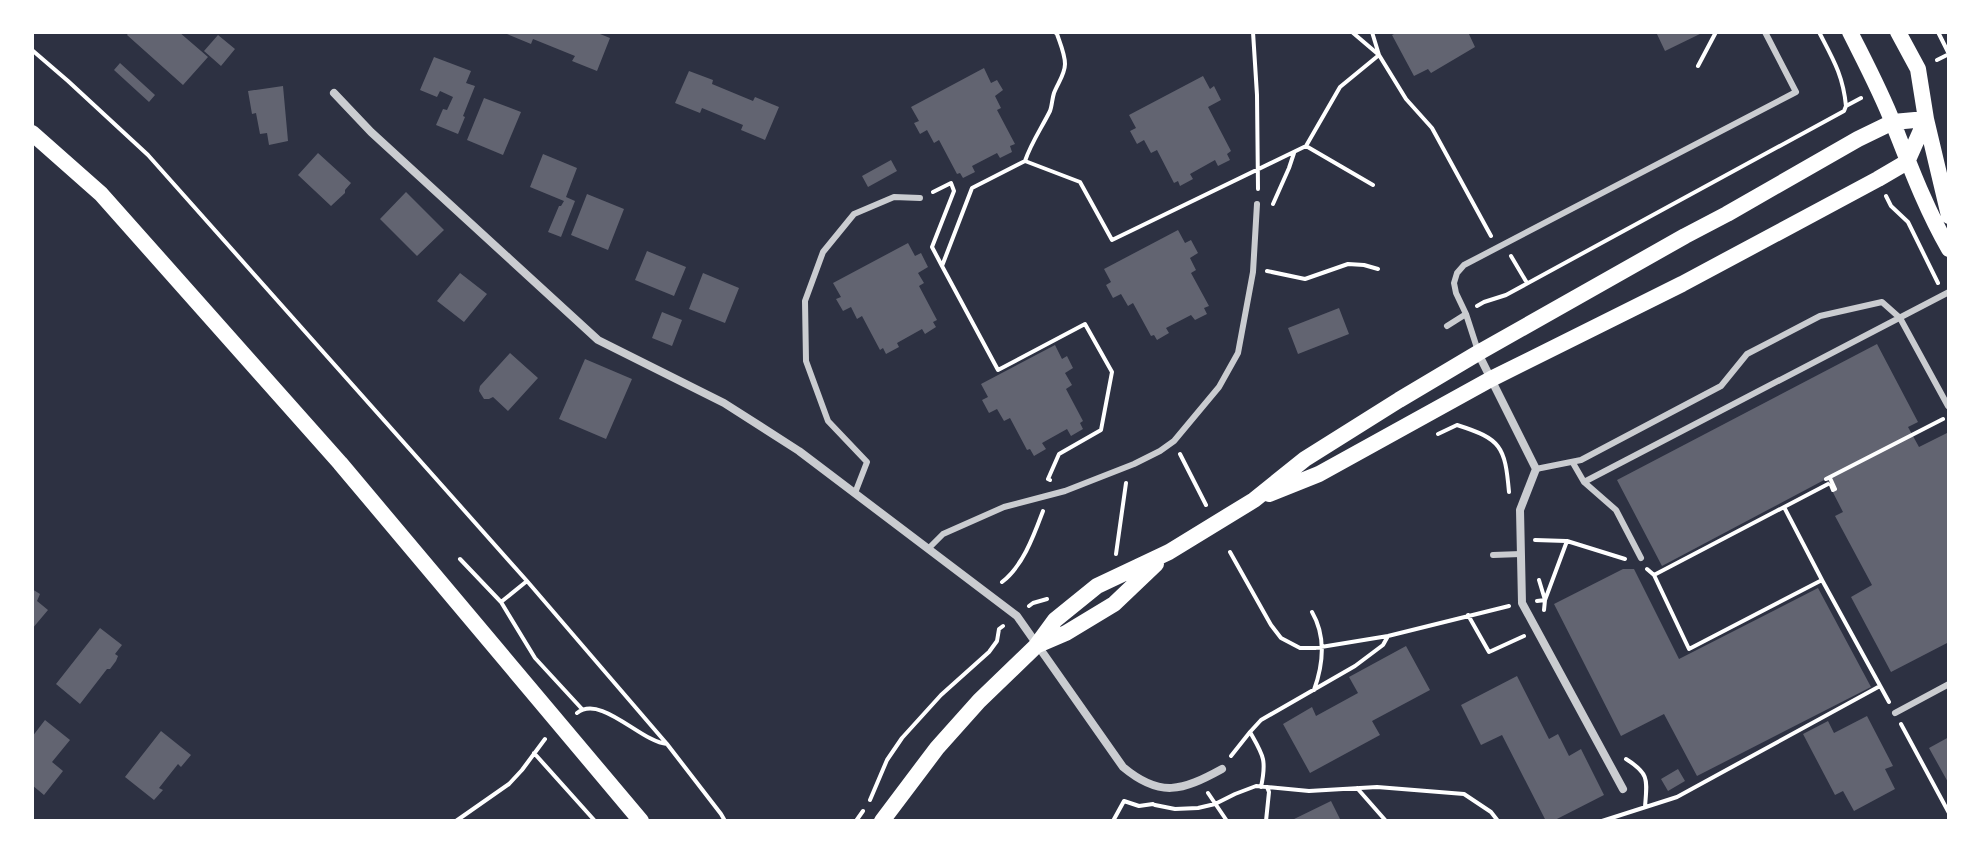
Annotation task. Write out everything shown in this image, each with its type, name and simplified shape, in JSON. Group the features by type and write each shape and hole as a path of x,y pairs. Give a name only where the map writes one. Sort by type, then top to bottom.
{"main road":[{"path":"1850,32 1949,249"},
{"path":"1898,32 1918,69 1926,119 1949,216"},
{"path":"882,821 937,748 979,701 1036,646 1055,620 1090,591 1169,552 1254,500 1305,459 1478,353 1858,139 1893,122 1926,119"},
{"path":"1254,500 1319,474 1491,379 1682,284 1878,179 1907,162 1926,119"},
{"path":"32,133 101,194 340,463 641,821"},
{"path":"1036,646 1066,633 1114,604 1169,552"}],"street":[{"path":"334,93 371,132 598,340 724,403 799,451 1017,616 1123,767 1133,775 1170,789 1201,780 1222,769"},
{"path":"1478,353 1536,469 1520,510 1522,603 1623,789"}],"lane":[{"path":"1478,353 1454,283 1464,265 1796,92 1765,32"},
{"path":"855,493 867,462 828,421 806,361 805,301 823,252 854,214 894,197 920,198"},
{"path":"929,548 943,534 1004,507 1065,491 1134,464 1174,441 1219,387 1238,353 1253,272 1257,204"},
{"path":"1584,482 1946,294"},
{"path":"1536,469 1573,463 1721,386 1747,354 1820,316 1882,302 1900,318 1948,406"},
{"path":"1447,326 1466,314"},
{"path":"1573,463 1584,482 1616,510 1641,558"},
{"path":"1493,555 1521,554"},
{"path":"1895,713 1949,684"}],"path":[{"path":"942,266 972,188 1025,161 1032,143 1038,138 1065,69 1065,59 1055,32"},
{"path":"1253,32 1257,95 1257,204"},
{"path":"1352,32 1379,55"},
{"path":"1372,32 1379,55 1406,99 1432,128 1492,238 1503,244 1527,283"},
{"path":"1698,66 1716,32"},
{"path":"1466,314 1844,111 1844,85 1819,32"},
{"path":"1918,69 1949,54 1938,32"},
{"path":"32,50 148,155 527,581 667,744 725,821"},
{"path":"1025,161 1080,182 1112,240 1306,146 1340,87 1379,55"},
{"path":"1846,106 1878,89"},
{"path":"1306,146 1373,185"},
{"path":"1254,238 1271,209 1294,152"},
{"path":"1878,179 1891,206 1908,222 1946,294"},
{"path":"920,198 951,183 954,191 932,247 998,370 1085,324 1112,372 1101,430 1059,454 1054,463 1048,479 1065,491"},
{"path":"1253,272 1270,270 1305,279 1348,264 1378,269"},
{"path":"1654,575 1949,416"},
{"path":"1433,436 1457,425 1485,434 1498,446 1506,463 1510,501"},
{"path":"1174,441 1206,505"},
{"path":"1115,560 1126,484 1134,464"},
{"path":"1002,582 1011,575 1031,542 1050,494"},
{"path":"1784,507 1949,813"},
{"path":"1533,540 1567,541 1622,558"},
{"path":"1230,552 1271,625 1281,638 1300,648 1388,636 1468,615 1545,600 1567,541"},
{"path":"460,559 501,602 535,658 582,709"},
{"path":"1644,566 1654,575 1689,649 1822,580"},
{"path":"501,602 527,581"},
{"path":"1312,612 1322,636 1319,677 1313,691"},
{"path":"1468,615 1489,652 1537,630"},
{"path":"1222,769 1261,720 1355,666 1383,645 1388,636"},
{"path":"1602,821 1677,797 1879,684"},
{"path":"456,821 509,784 544,740 582,709 594,708 656,743 667,744"},
{"path":"1250,732 1265,764 1264,787 1269,792 1266,821"},
{"path":"534,753 595,821"},
{"path":"1201,780 1227,821"},
{"path":"1215,804 1245,790 1264,787 1309,791 1377,787 1464,794 1491,812 1498,821"},
{"path":"1357,788 1386,821"},
{"path":"1113,821 1124,801 1139,806 1153,804"}],"building":[{"path":"129,32 179,32 208,57 183,85 127,35"},
{"path":"508,32 595,32 610,38 597,71 572,61 575,56 533,39 531,44"},
{"path":"1398,32 1468,32 1475,47 1431,73 1428,69 1414,76 1392,35"},
{"path":"1656,32 1704,32 1665,51"},
{"path":"218,35 235,49 221,66 204,51"},
{"path":"434,57 471,71 466,83 475,86 458,134 436,125 453,97 440,91 437,97 420,90"},
{"path":"120,63 155,95 149,102 114,70"},
{"path":"984,68 991,83 997,80 1003,90 995,96 1001,108 997,110 1015,144 1010,146 1012,152 1000,158 997,153 972,166 975,172 963,178 960,173 957,174 939,140 934,143 927,130 920,134 914,123 919,121 911,107"},
{"path":"689,71 753,101 755,97 779,107 765,140 741,130 743,125 702,108 700,113 675,103"},
{"path":"1203,76 1210,89 1214,86 1221,100 1208,107 1231,151 1227,154 1230,160 1218,166 1215,160 1190,174 1193,179 1180,186 1178,181 1174,183 1157,150 1151,153 1144,140 1137,144 1130,131 1136,128 1129,115"},
{"path":"283,86 288,141 269,145 267,133 260,134 256,113 252,114 248,91"},
{"path":"484,98 521,112 503,155 467,140"},
{"path":"318,153 351,183 331,206 298,175"},
{"path":"543,154 577,168 566,197 575,201 561,237 548,232 564,201 530,187"},
{"path":"891,160 897,171 868,187 862,176"},
{"path":"406,192 444,230 417,256 380,219"},
{"path":"587,194 624,209 608,250 571,235"},
{"path":"1178,230 1185,243 1191,240 1198,253 1190,258 1196,270 1191,273 1209,306 1204,308 1207,314 1195,320 1191,315 1166,328 1169,333 1157,340 1154,335 1151,336 1133,303 1128,306 1121,294 1113,298 1106,285 1111,282 1104,269"},
{"path":"908,243 915,256 921,253 928,267 918,273 924,283 919,286 937,320 933,322 936,327 925,334 922,329 897,343 899,347 886,354 883,348 880,350 862,316 857,319 851,307 843,311 836,299 841,297 833,283"},
{"path":"647,251 686,267 674,296 635,280"},
{"path":"460,273 487,294 464,322 437,301"},
{"path":"703,273 739,288 725,323 689,309"},
{"path":"1339,308 1349,334 1298,354 1288,328"},
{"path":"662,312 682,320 672,346 652,338"},
{"path":"1877,344 1918,422 1908,427 1919,447 1949,432 1949,642 1891,672 1851,597 1872,585 1835,516 1843,512 1826,479 1662,566 1617,480"},
{"path":"1055,345 1062,359 1067,356 1073,368 1065,373 1072,385 1066,389 1083,421 1080,423 1083,429 1071,436 1067,429 1042,443 1046,449 1034,456 1030,449 1027,450 1010,418 1004,421 997,409 989,413 982,400 988,397 981,384"},
{"path":"510,353 538,378 508,411 493,397 484,399 479,391"},
{"path":"585,359 632,379 606,439 559,419"},
{"path":"1623,569 1634,569 1679,659 1818,588 1871,687 1697,776 1664,714 1621,736 1554,604"},
{"path":"32,589 40,594 37,601 48,610 32,629"},
{"path":"100,628 122,645 115,654 118,656 116,661 80,704 56,684"},
{"path":"1406,646 1430,690 1372,721 1380,735 1310,773 1283,724 1312,707 1316,716 1358,693 1349,677"},
{"path":"1517,676 1549,739 1558,734 1569,756 1581,749 1604,795 1553,821 1546,821 1502,735 1481,745 1461,705"},
{"path":"1867,716 1893,766 1885,769 1895,789 1854,811 1843,791 1835,795 1803,734 1828,721 1834,733"},
{"path":"45,720 70,740 52,762 63,771 44,795 32,785 32,737"},
{"path":"161,731 191,755 181,767 178,764 159,788 163,790 154,800 125,777"},
{"path":"1949,737 1949,784 1929,748"},
{"path":"1678,769 1685,781 1668,791 1661,779"},
{"path":"1331,801 1341,821 1290,821"}]}
